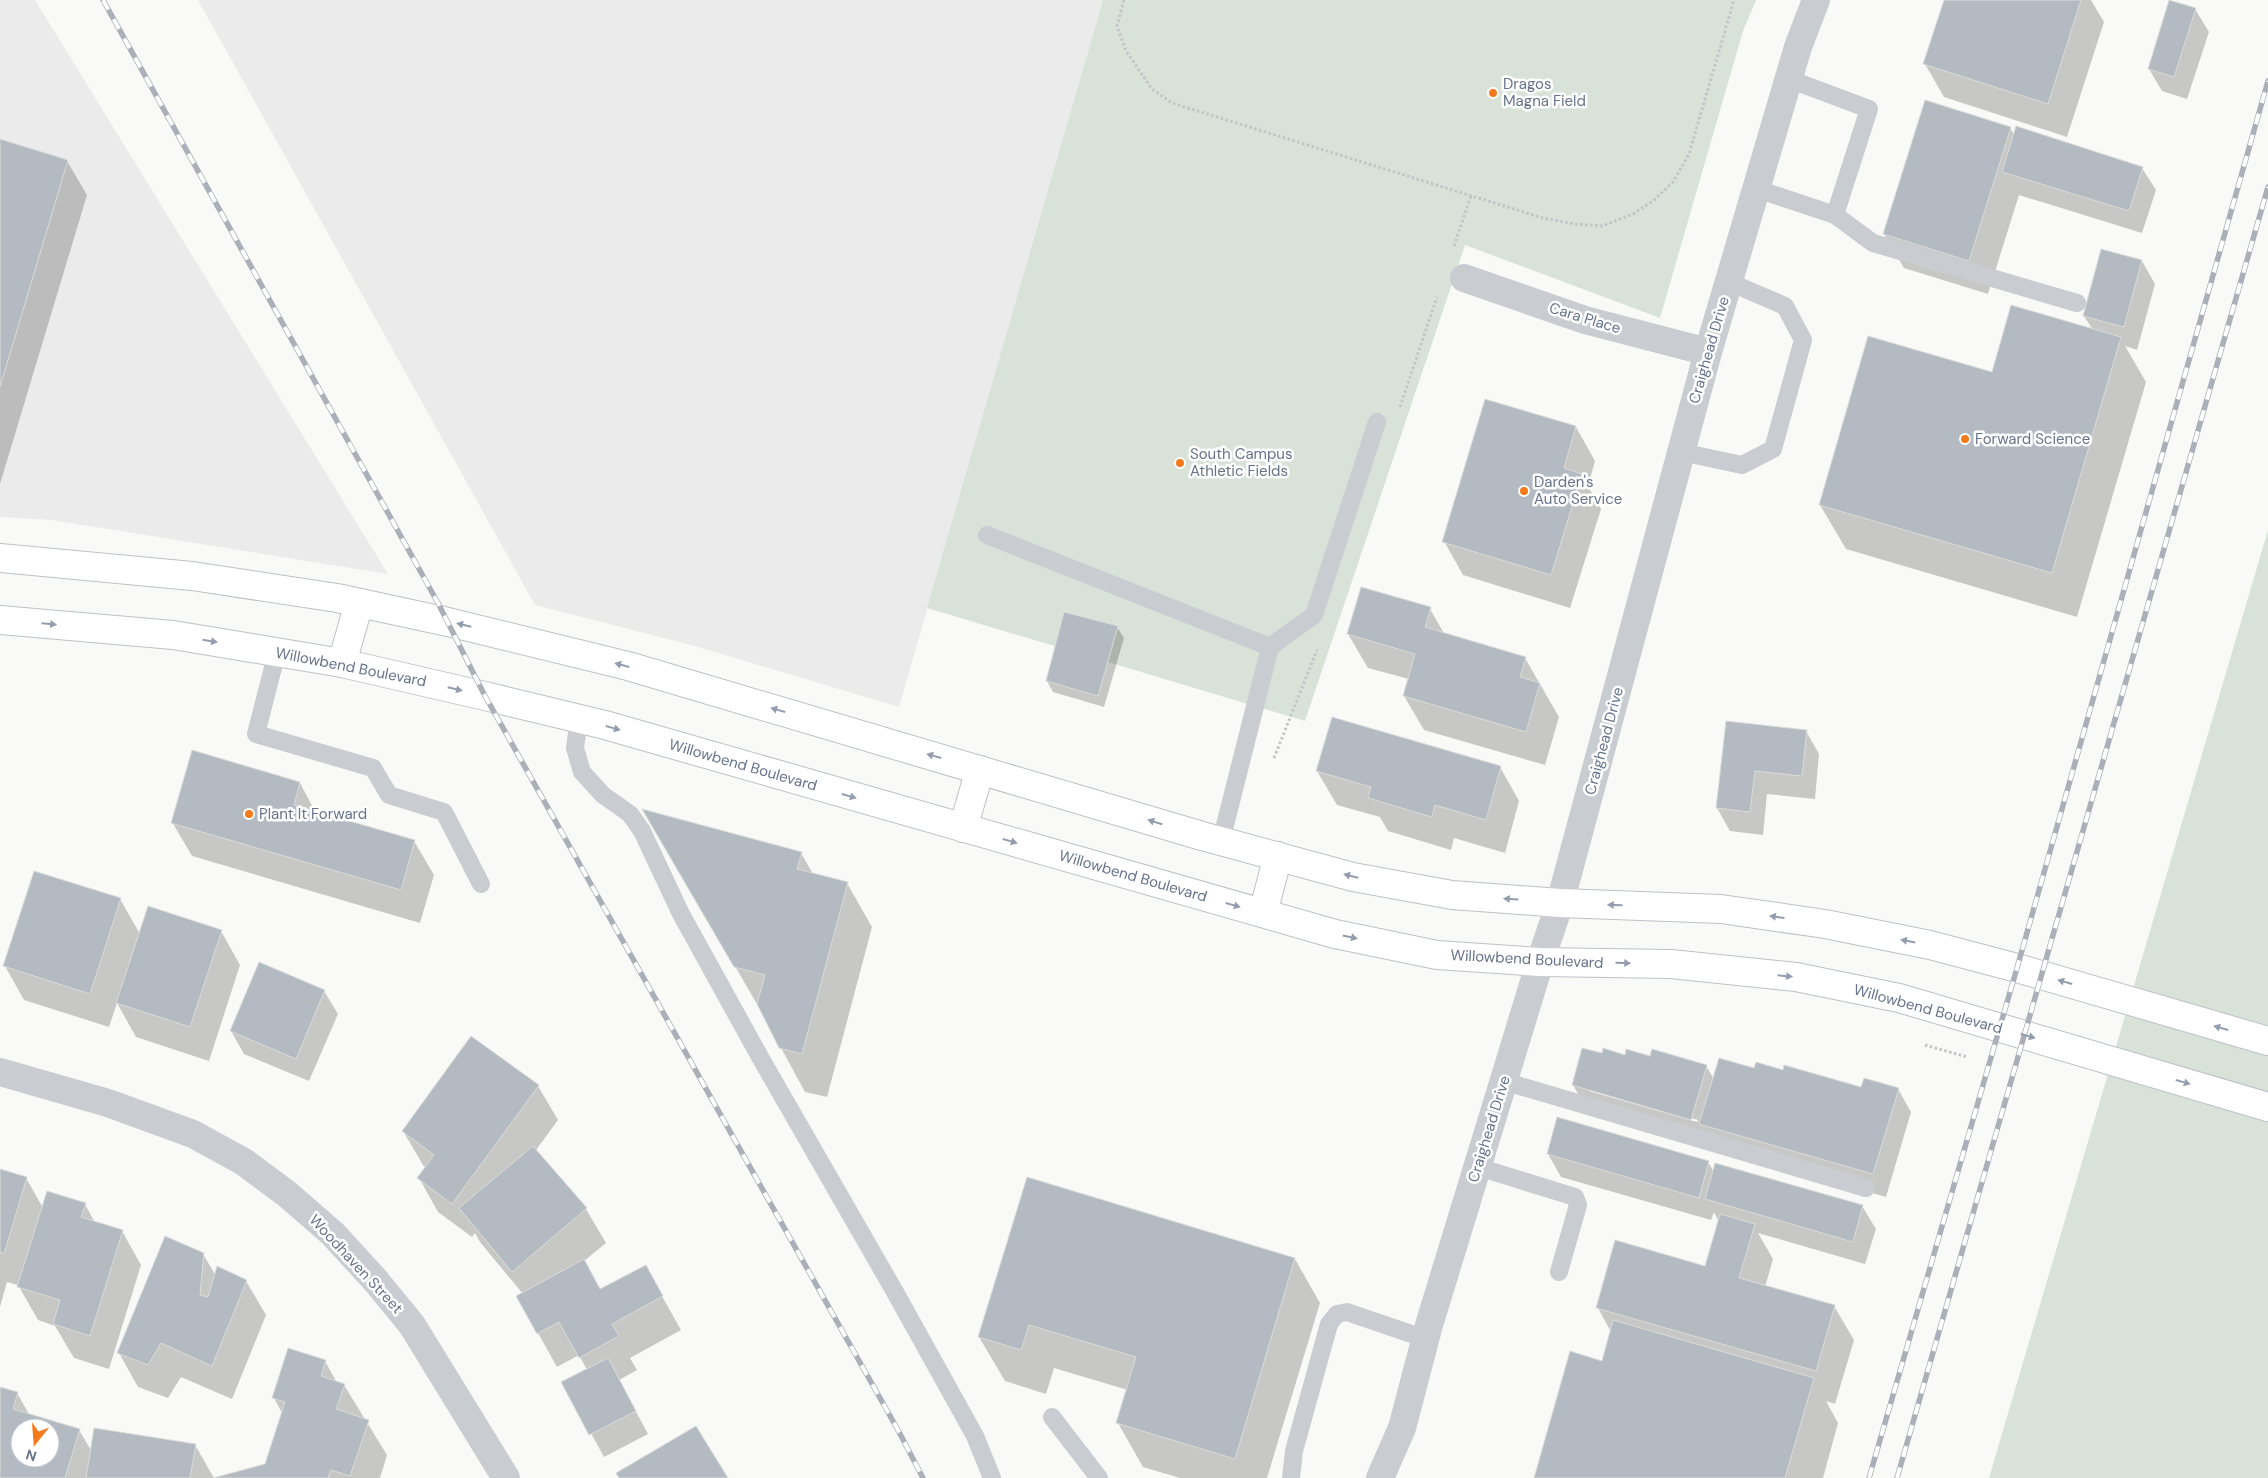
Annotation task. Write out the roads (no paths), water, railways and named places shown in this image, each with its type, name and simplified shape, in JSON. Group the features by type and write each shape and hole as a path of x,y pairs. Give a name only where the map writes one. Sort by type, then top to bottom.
{"main road":[{"path":"0,558 192,576 359,603 512,637 628,666 1221,841 1353,877 1452,895 1560,903 1721,909 1825,924 1930,945 2017,968 2268,1042"},
{"path":"342,663 359,603"},
{"name":"Willowbend Boulevard","path":"0,620 173,635 342,663 579,718 1335,934 1437,955 1540,962 1671,964 1796,977 1899,998 2268,1107"},
{"path":"963,828 980,770"},
{"path":"1263,913 1278,856"}],"street":[{"name":"Craighead Drive","path":"1380,1478 1402,1428 1426,1339 1503,1081 1560,903 1708,352 1798,47 1816,0"},
{"name":"Cara Place","path":"1464,278 1585,320 1708,352"},
{"name":"Woodhaven Street","path":"0,1072 108,1103 193,1134 244,1162 287,1194 332,1234 376,1281 412,1325 506,1478"}],"lane":[{"path":"1789,79 1869,109 1835,215"},
{"path":"1756,188 1835,215 1873,243 2078,302"},
{"path":"1681,452 1742,465 1773,449 1803,340 1785,306 1729,282"},
{"path":"1221,841 1270,647 1314,615 1377,422"},
{"path":"987,535 1270,647"},
{"path":"277,652 256,734 373,768 389,795 444,812 481,884"},
{"path":"579,718 575,748 582,772 602,795 630,814 642,831 681,914 760,1057 905,1308 975,1436 992,1478"},
{"path":"1503,1081 1866,1188"},
{"path":"1478,1167 1575,1196 1578,1205 1559,1272"},
{"path":"1291,1478 1294,1451 1328,1324 1337,1314 1347,1312 1426,1339"},
{"path":"1052,1417 1099,1478"}],"railway":[{"path":"103,0 438,603 485,696 898,1430 923,1478"},
{"path":"1869,1478 2017,968 2268,81"},
{"path":"1897,1478 2268,187"}],"place":[{"name":"Dragos Magna Field","path":"1493,93"},
{"name":"Forward Science","path":"1965,439"},
{"name":"South Campus Athletic Fields","path":"1180,463"},
{"name":"Darden's Auto Service","path":"1524,491"},
{"name":"Plant It Forward","path":"249,814"}]}
